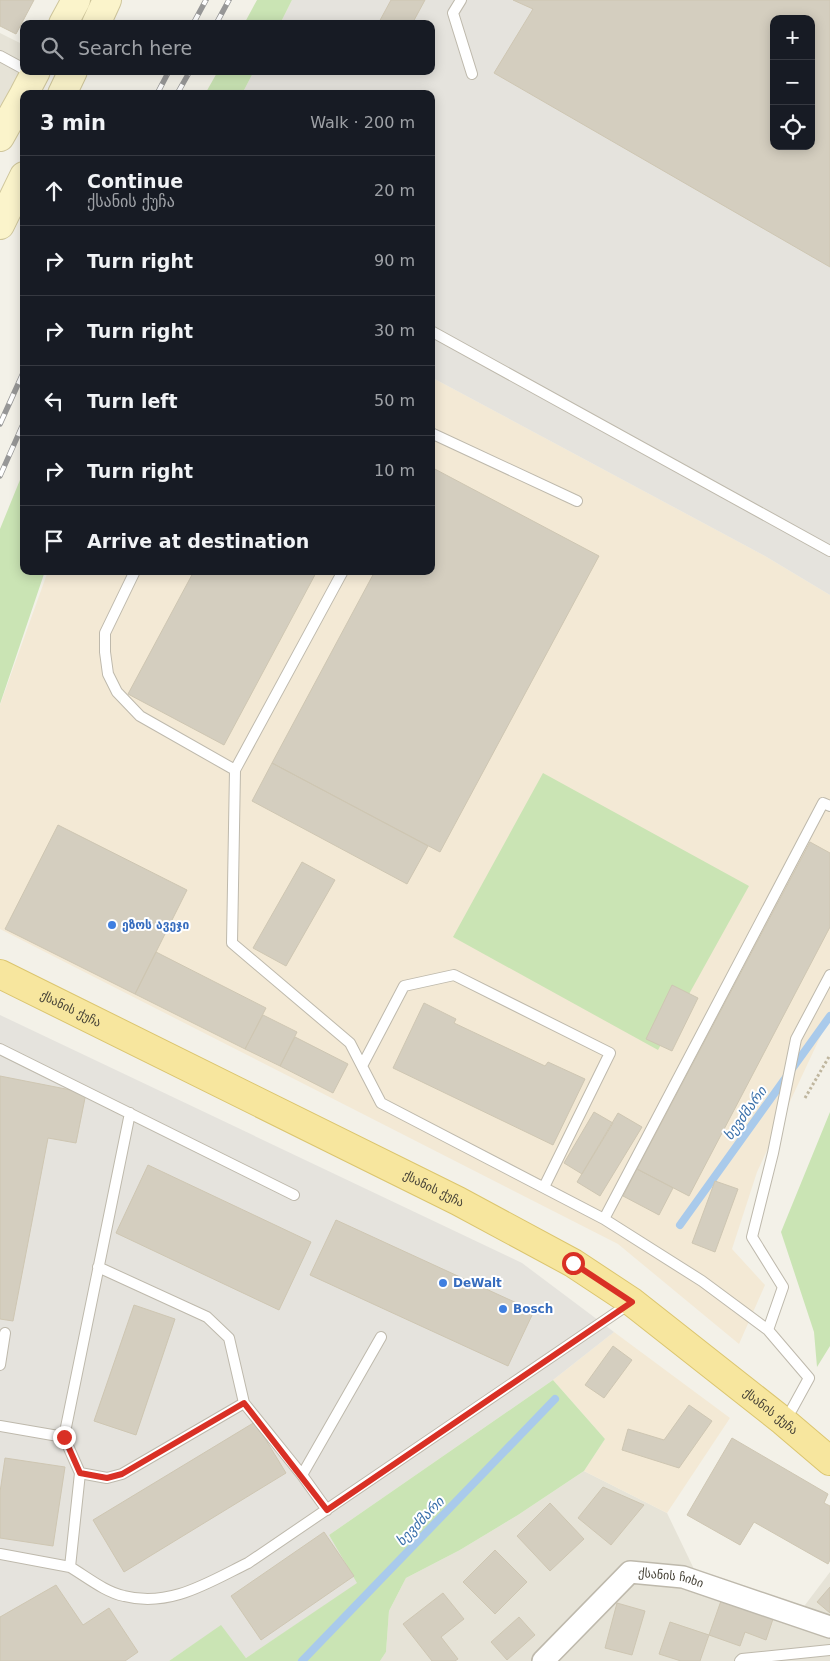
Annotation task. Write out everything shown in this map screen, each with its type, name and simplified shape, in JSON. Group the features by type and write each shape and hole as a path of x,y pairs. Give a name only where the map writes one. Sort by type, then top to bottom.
{"main road":[{"path":"65,20 76,0"},
{"path":"98,20 107,0"},
{"path":"64,90 71,75"},
{"path":"0,137 20,96"},
{"path":"0,225 20,184"},
{"name":"ქსანის ქუჩა","path":"2,975 458,1201 573,1263 632,1302 830,1461"}],"street":[{"name":"ქსანის ჩიხი","path":"543,1661 630,1572 683,1577 830,1627"}],"lane":[{"path":"461,0 453,14 472,74"},
{"path":"0,56 20,72"},
{"path":"435,333 830,551"},
{"path":"435,435 577,501"},
{"path":"133,575 105,632 108,674 117,692 140,716 235,770"},
{"path":"341,575 235,770 232,943 350,1043 381,1103 604,1219 702,1281 768,1330 809,1378 792,1409 782,1421"},
{"path":"604,1219 823,803 830,806"},
{"path":"362,1066 404,986 454,975 610,1053 544,1187"},
{"path":"768,1330 782,1287 752,1237 773,1153 796,1039 830,975"},
{"path":"0,1049 294,1195"},
{"path":"70,1567 80,1473 64,1437 130,1113"},
{"path":"98,1267 207,1318 229,1338 244,1403 302,1475 327,1510"},
{"path":"0,1554 70,1567 124,1596 166,1598 187,1593 248,1563 632,1302"},
{"path":"0,1365 6,1333"},
{"path":"302,1475 381,1337"},
{"path":"80,1473 107,1478 122,1474 244,1403"},
{"path":"0,1426 64,1437"},
{"path":"740,1661 742,1659 830,1650"}],"shaded area":[{"path":"292,0 830,0 830,595 765,556 435,379 435,90 244,90 252,75 435,75 435,20 282,20"},
{"path":"0,33 20,43 21,75 0,112"},
{"path":"435,379 765,556 830,595 830,1016 757,1172 732,1249 765,1285 739,1344 618,1244 0,929 0,705 47,575 435,575"},
{"path":"0,1015 522,1263 614,1332 553,1380 329,1535 358,1583 246,1658 221,1626 169,1661 0,1661"},
{"path":"614,1332 730,1418 667,1513 584,1471 605,1439 553,1380"},
{"path":"584,1471 667,1513 694,1569 802,1609 830,1572 830,1661 380,1661 386,1652 389,1611 406,1578 460,1550 518,1515"}],"green space":[{"path":"257,0 292,0 282,20 246,20"},
{"path":"216,75 252,75 244,90 207,90"},
{"path":"20,480 20,575 44,575 0,704 0,529"},
{"path":"543,773 749,886 658,1050 453,937"},
{"path":"830,1112 830,1346 817,1367 814,1332 781,1232"},
{"path":"553,1380 605,1439 584,1471 518,1515 460,1550 406,1578 389,1611 386,1652 380,1661 169,1661 221,1625 246,1658 357,1583 329,1535"}],"building":[{"path":"0,0 34,0 23,20 20,20 20,26 16,34 0,26"},
{"path":"391,0 425,0 414,20 380,20"},
{"path":"513,0 830,0 830,267 494,73 533,9"},
{"path":"435,469 599,556 440,852 272,763 373,575 435,575"},
{"path":"192,575 315,575 224,745 128,694"},
{"path":"272,763 428,846 407,884 252,801"},
{"path":"58,825 187,890 135,994 5,929"},
{"path":"810,842 830,853 830,927 689,1196 637,1169"},
{"path":"302,862 335,880 286,966 253,948"},
{"path":"156,952 266,1008 245,1049 135,994"},
{"path":"672,985 698,998 672,1051 646,1039"},
{"path":"424,1003 456,1019 454,1023 545,1066 548,1062 585,1079 553,1145 393,1068"},
{"path":"263,1015 297,1032 280,1066 245,1049"},
{"path":"295,1037 348,1064 333,1093 280,1066"},
{"path":"0,1076 86,1093 76,1143 48,1138 13,1321 0,1319"},
{"path":"594,1112 613,1123 582,1174 564,1163"},
{"path":"618,1113 642,1127 600,1196 577,1182"},
{"path":"148,1165 311,1242 279,1310 116,1233"},
{"path":"637,1169 673,1188 659,1215 623,1196"},
{"path":"715,1181 738,1189 715,1252 692,1243"},
{"path":"336,1220 534,1311 508,1366 310,1275"},
{"path":"134,1305 175,1319 136,1435 94,1421"},
{"path":"613,1346 632,1360 604,1398 585,1385"},
{"path":"689,1405 712,1421 679,1468 622,1450 628,1429 664,1440"},
{"path":"255,1422 286,1473 124,1572 93,1520"},
{"path":"732,1438 828,1494 824,1503 830,1506 830,1560 828,1564 754,1522 740,1545 687,1515"},
{"path":"5,1458 65,1467 53,1546 0,1538 0,1492"},
{"path":"603,1487 644,1505 611,1545 578,1518"},
{"path":"550,1503 584,1539 550,1571 517,1536"},
{"path":"324,1532 354,1576 261,1640 231,1596"},
{"path":"495,1550 527,1582 495,1614 463,1582"},
{"path":"56,1585 83,1625 109,1608 138,1652 125,1661 0,1661 0,1617"},
{"path":"830,1587 830,1613 817,1602"},
{"path":"443,1593 464,1619 441,1637 458,1659 455,1661 432,1661 403,1624"},
{"path":"722,1598 774,1616 766,1640 745,1632 740,1646 709,1635"},
{"path":"617,1603 645,1611 632,1655 605,1648"},
{"path":"519,1617 535,1635 507,1660 491,1642"},
{"path":"670,1622 709,1635 700,1661 681,1661 659,1654"}],"waterway":[{"name":"ხევძმარი","path":"680,1225 830,1016"},
{"name":"ხევძმარი","path":"302,1661 555,1399"}],"railway":[{"path":"195,20 206,0"},
{"path":"218,20 229,0"},
{"path":"159,90 167,75"},
{"path":"179,90 188,75"},
{"path":"0,424 20,380"},
{"path":"0,476 20,431"}],"place":[{"name":"ეზოს ავეჯი","path":"112,925"},
{"name":"DeWalt","path":"443,1283"},
{"name":"Bosch","path":"503,1309"}],"route":[{"path":"64,1437 80,1473 107,1478 122,1474 244,1403 302,1475 327,1510 632,1302 573,1263"}]}
